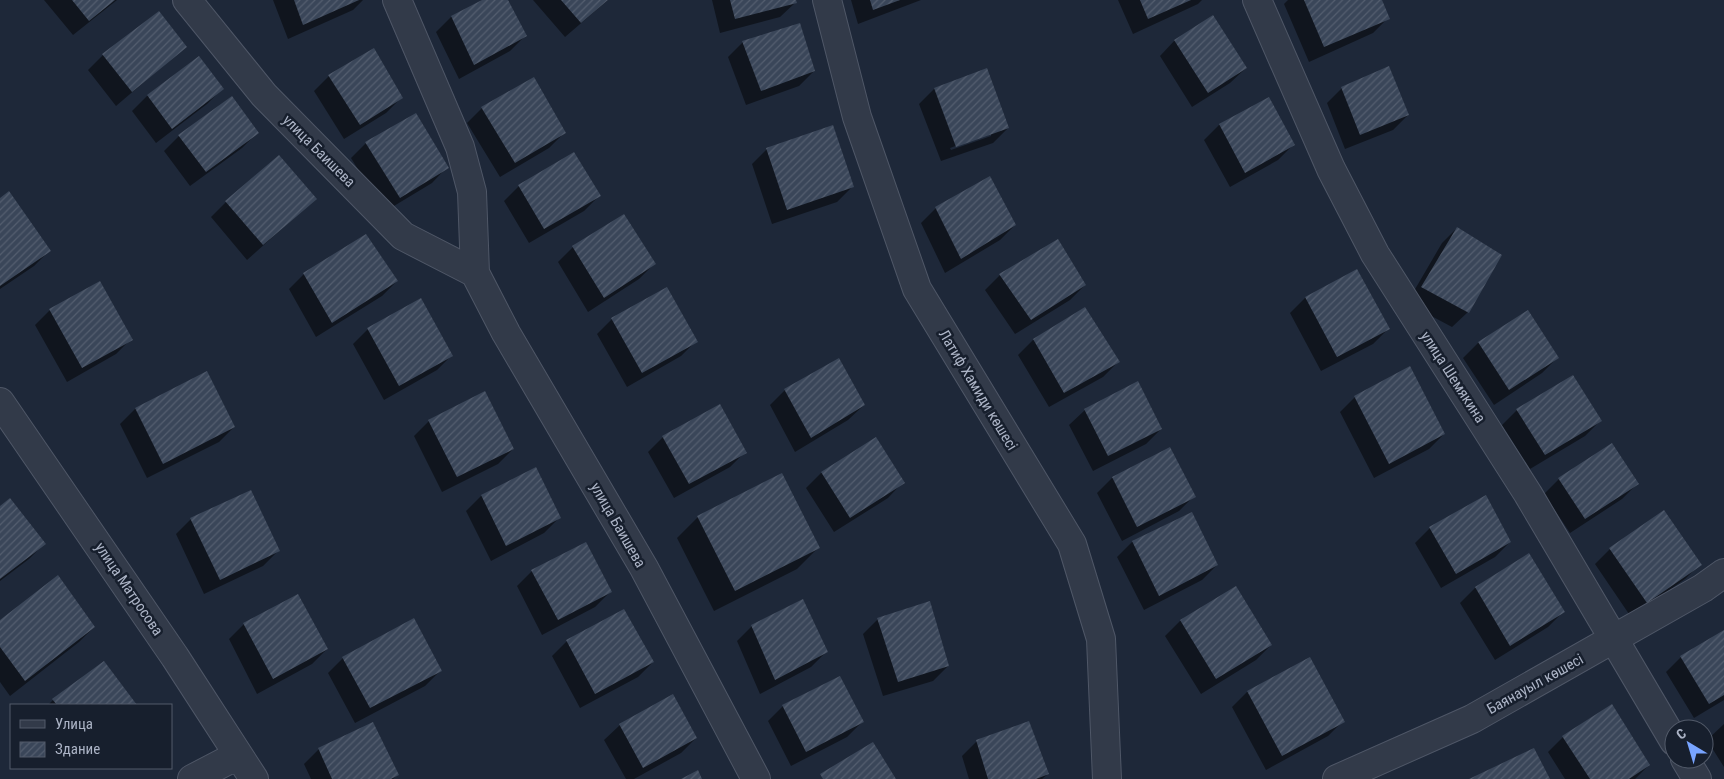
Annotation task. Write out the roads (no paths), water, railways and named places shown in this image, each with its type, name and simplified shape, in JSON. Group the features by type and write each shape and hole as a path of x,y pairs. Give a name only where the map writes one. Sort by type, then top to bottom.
{"street":[{"name":"улица Баишева","path":"187,0 264,95 404,236 474,273"},
{"name":"улица Баишева","path":"397,0 460,147 472,192 474,273 506,333 644,568 756,779"},
{"name":"Латиф Хамиди көшесі","path":"827,0 857,117 917,288 1072,544 1101,639 1107,779"},
{"name":"улица Шемякина","path":"1257,0 1331,169 1375,254 1528,494 1664,724"},
{"name":"улица Матросова","path":"0,402 164,641 254,779"},
{"name":"Баянауыл көшесі","path":"1337,779 1472,719 1703,588 1724,573"},
{"path":"192,779 238,755"}]}
